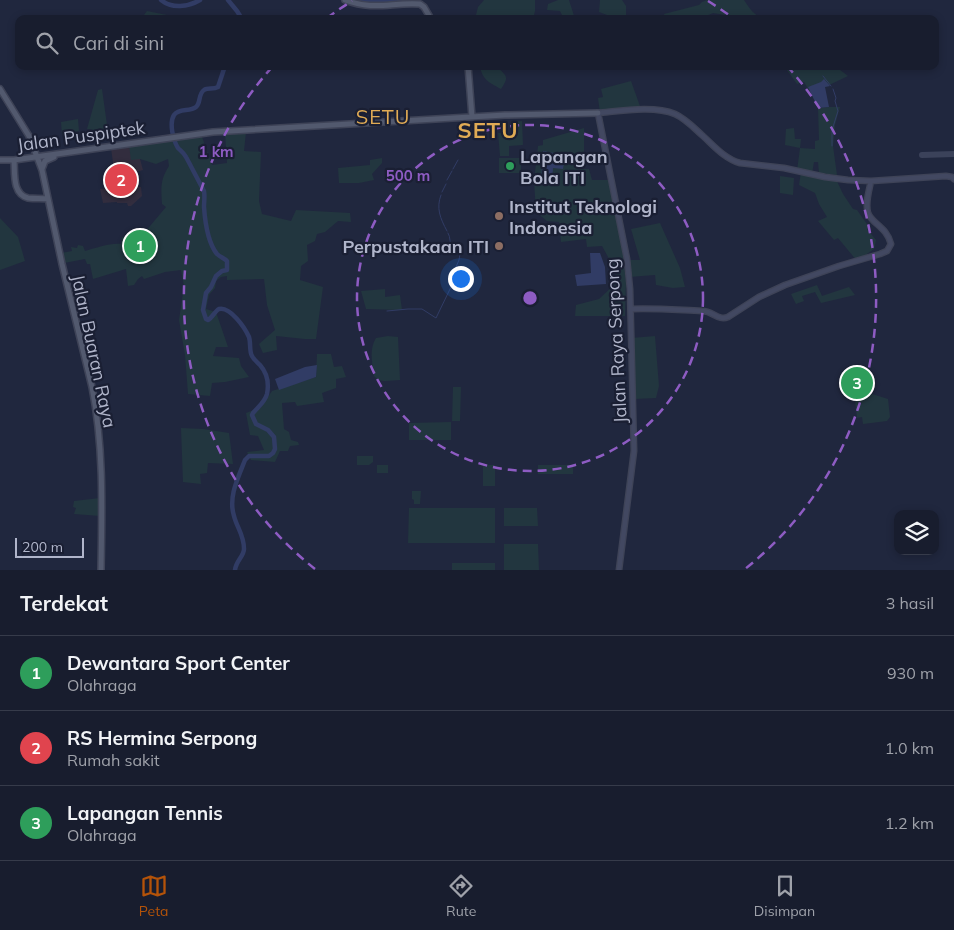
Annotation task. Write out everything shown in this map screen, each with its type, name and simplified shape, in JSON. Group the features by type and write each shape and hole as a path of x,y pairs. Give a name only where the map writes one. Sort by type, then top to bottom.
{"main road":[{"path":"345,0 375,6 420,4 429,15"},
{"path":"468,70 472,117"},
{"name":"Jalan Buaran Raya","path":"0,89 34,145 42,170 95,403 102,498 101,570"},
{"path":"598,113 651,109 665,111 686,121 724,156 738,163 784,168 833,179 871,181 946,176 952,176 954,179"},
{"name":"Jalan Puspiptek","path":"0,160 38,157 62,152 218,131 472,117 598,113"},
{"name":"Jalan Raya Serpong","path":"598,113 630,281 634,451 619,570"},
{"path":"34,145 37,150 44,153 62,152"},
{"path":"42,170 43,164 47,159 82,150"},
{"path":"14,160 18,191 27,198 47,198"},
{"path":"631,309 658,308 704,311 724,319 784,285 886,252 891,244 889,238 883,229 870,218 867,210 871,181"}],"shaded area":[{"path":"484,0 535,0 534,15 476,15 478,7"},
{"path":"558,0 569,0 574,15 562,15 560,11 547,10 548,4"},
{"path":"600,0 622,0 626,6 626,15 607,15 599,12"},
{"path":"707,0 744,0 756,15 713,13 708,15 664,15 699,5"},
{"path":"147,11 167,15 144,15"},
{"path":"501,70 506,78 501,89 490,83 481,71"},
{"path":"787,70 840,70 848,76 810,92 804,82 797,84"},
{"path":"631,81 641,109 600,113 598,98 603,97 601,89"},
{"path":"102,89 108,132 87,129 98,90"},
{"path":"840,107 835,125 833,146 837,175 819,173 818,162 814,162 812,174 836,179 843,194 853,209 857,210 869,227 867,229 876,240 874,249 857,261 838,238 834,240 818,221 827,217 815,193 799,185 801,172 797,171 800,148 815,149 815,141 819,140 818,108"},
{"path":"78,119 79,131 62,135 61,122"},
{"path":"522,121 523,145 509,146 509,156 500,156 498,133 511,133 511,122"},
{"path":"584,128 584,152 578,157 578,169 589,169 592,180 609,180 622,246 626,282 625,316 575,316 576,305 599,299 614,285 616,278 613,266 602,246 587,247 586,239 561,242 559,222 547,221 536,212 534,181 538,146 543,145 543,140"},
{"path":"794,128 795,139 801,139 800,148 785,145 786,129"},
{"path":"246,132 244,151 261,152 259,201 262,214 291,221 296,210 350,213 351,222 338,221 325,232 317,234 315,241 307,245 308,261 301,266 300,280 323,287 316,339 276,336 277,350 263,353 259,344 275,330 267,305 264,279 227,280 227,276 221,277 216,281 215,288 209,295 206,309 216,312 228,347 216,347 213,356 239,358 241,366 249,377 212,383 210,396 188,394 185,355 179,320 184,286 181,270 165,272 144,279 142,276 134,285 128,286 126,269 93,279 90,264 87,264 85,259 64,263 61,253 72,251 71,247 77,248 78,245 83,246 85,251 121,244 122,237 140,236 166,207 162,204 161,189 169,166 168,159 156,164 140,159 131,160 129,145 201,134 212,165 227,163 225,133"},
{"path":"129,145 140,159 143,170 130,175 132,187 141,187 142,196 131,206 128,206 127,203 103,203 100,189 114,185 107,172 114,170 111,148"},
{"path":"382,158 382,163 372,174 374,180 359,183 339,183 338,168 370,165 370,160"},
{"name":"Lapangan Bola ITI","path":"499,158 521,158 521,173 499,173"},
{"path":"780,176 794,178 793,195 780,193"},
{"path":"0,218 18,237 25,261 0,270"},
{"path":"660,223 680,268 685,287 673,288 656,285 655,275 629,277 629,260 640,260 631,229"},
{"path":"817,285 822,296 849,287 855,295 821,303 815,292 802,296 804,301 796,304 791,294"},
{"path":"385,289 385,297 400,295 402,310 366,309 361,291"},
{"path":"655,336 659,386 656,398 634,399 631,338"},
{"path":"398,337 400,380 382,381 374,376 372,347 376,338"},
{"path":"317,354 331,354 334,367 342,366 346,377 336,379 336,388 322,393 324,402 297,406 295,402 282,403 284,429 289,432 291,440 298,442 299,445 290,446 288,451 280,451 275,462 251,460 247,452 264,450 258,436 250,435 246,413 261,407 272,391 316,377"},
{"path":"453,387 461,387 460,421 452,421"},
{"path":"863,391 888,399 890,417 887,421 863,424 862,417 857,418 854,392"},
{"path":"451,422 451,440 409,440 409,423"},
{"path":"181,428 229,433 233,464 208,463 207,473 200,474 201,484 183,482"},
{"path":"357,456 373,456 373,462 369,465 357,465"},
{"path":"377,465 388,465 388,473 377,473"},
{"path":"483,465 495,465 495,486 483,486"},
{"path":"538,465 573,465 573,474 538,474"},
{"path":"412,491 421,491 420,504 414,504"},
{"path":"100,498 100,516 74,514 76,508 73,507 74,501"},
{"path":"409,508 495,508 495,543 408,543"},
{"path":"504,508 537,508 538,526 504,526"},
{"path":"504,544 538,544 539,570 504,570"},
{"path":"452,563 495,563 495,570 452,570"}],"water":[{"path":"352,0 421,0 421,1 391,4"},
{"path":"824,79 830,86 825,87 829,107 818,108 808,87"},
{"path":"543,151 565,155 563,169 553,168 552,183 541,182"},
{"path":"590,253 600,253 605,267 606,284 577,286 575,275 591,273"},
{"path":"317,365 316,377 279,390 275,379 305,367"}],"waterway":[{"path":"161,0 175,6 190,4 200,0"},
{"path":"228,0 240,15"},
{"path":"224,70 218,87 204,90 196,107 176,113 173,118 172,127 176,145 185,156 204,191 205,219 211,244 217,254 227,261 227,270 222,271 216,276 206,293 203,310 206,319 208,320 219,309 228,311 237,318 249,337 251,354 262,368 268,383 266,397 252,415 256,424 268,430 274,437 275,449 269,456 249,456 245,460 237,481 232,509 243,540 244,549 235,570"},
{"path":"823,76 831,86"},
{"path":"832,146 832,130 838,111 833,89"},
{"path":"453,169 458,160"},
{"path":"447,180 452,171"},
{"path":"442,192 446,184"},
{"path":"441,195 439,213 447,231"},
{"path":"387,311 422,309 436,318 451,287 461,248 452,247 448,233"}],"taxiway":[{"path":"922,155 954,154"}],"place":[{"name":"Lapangan Bola ITI","path":"510,166"},
{"name":"RS Hermina Serpong","path":"121,180"},
{"name":"Institut Teknologi Indonesia","path":"499,216"},
{"name":"Dewantara Sport Center","path":"140,246"},
{"name":"Perpustakaan ITI","path":"499,246"},
{"name":"Lapangan Tennis","path":"857,383"}],"district":[{"name":"SETU","path":"383,116"},
{"name":"SETU","path":"488,130"}]}
